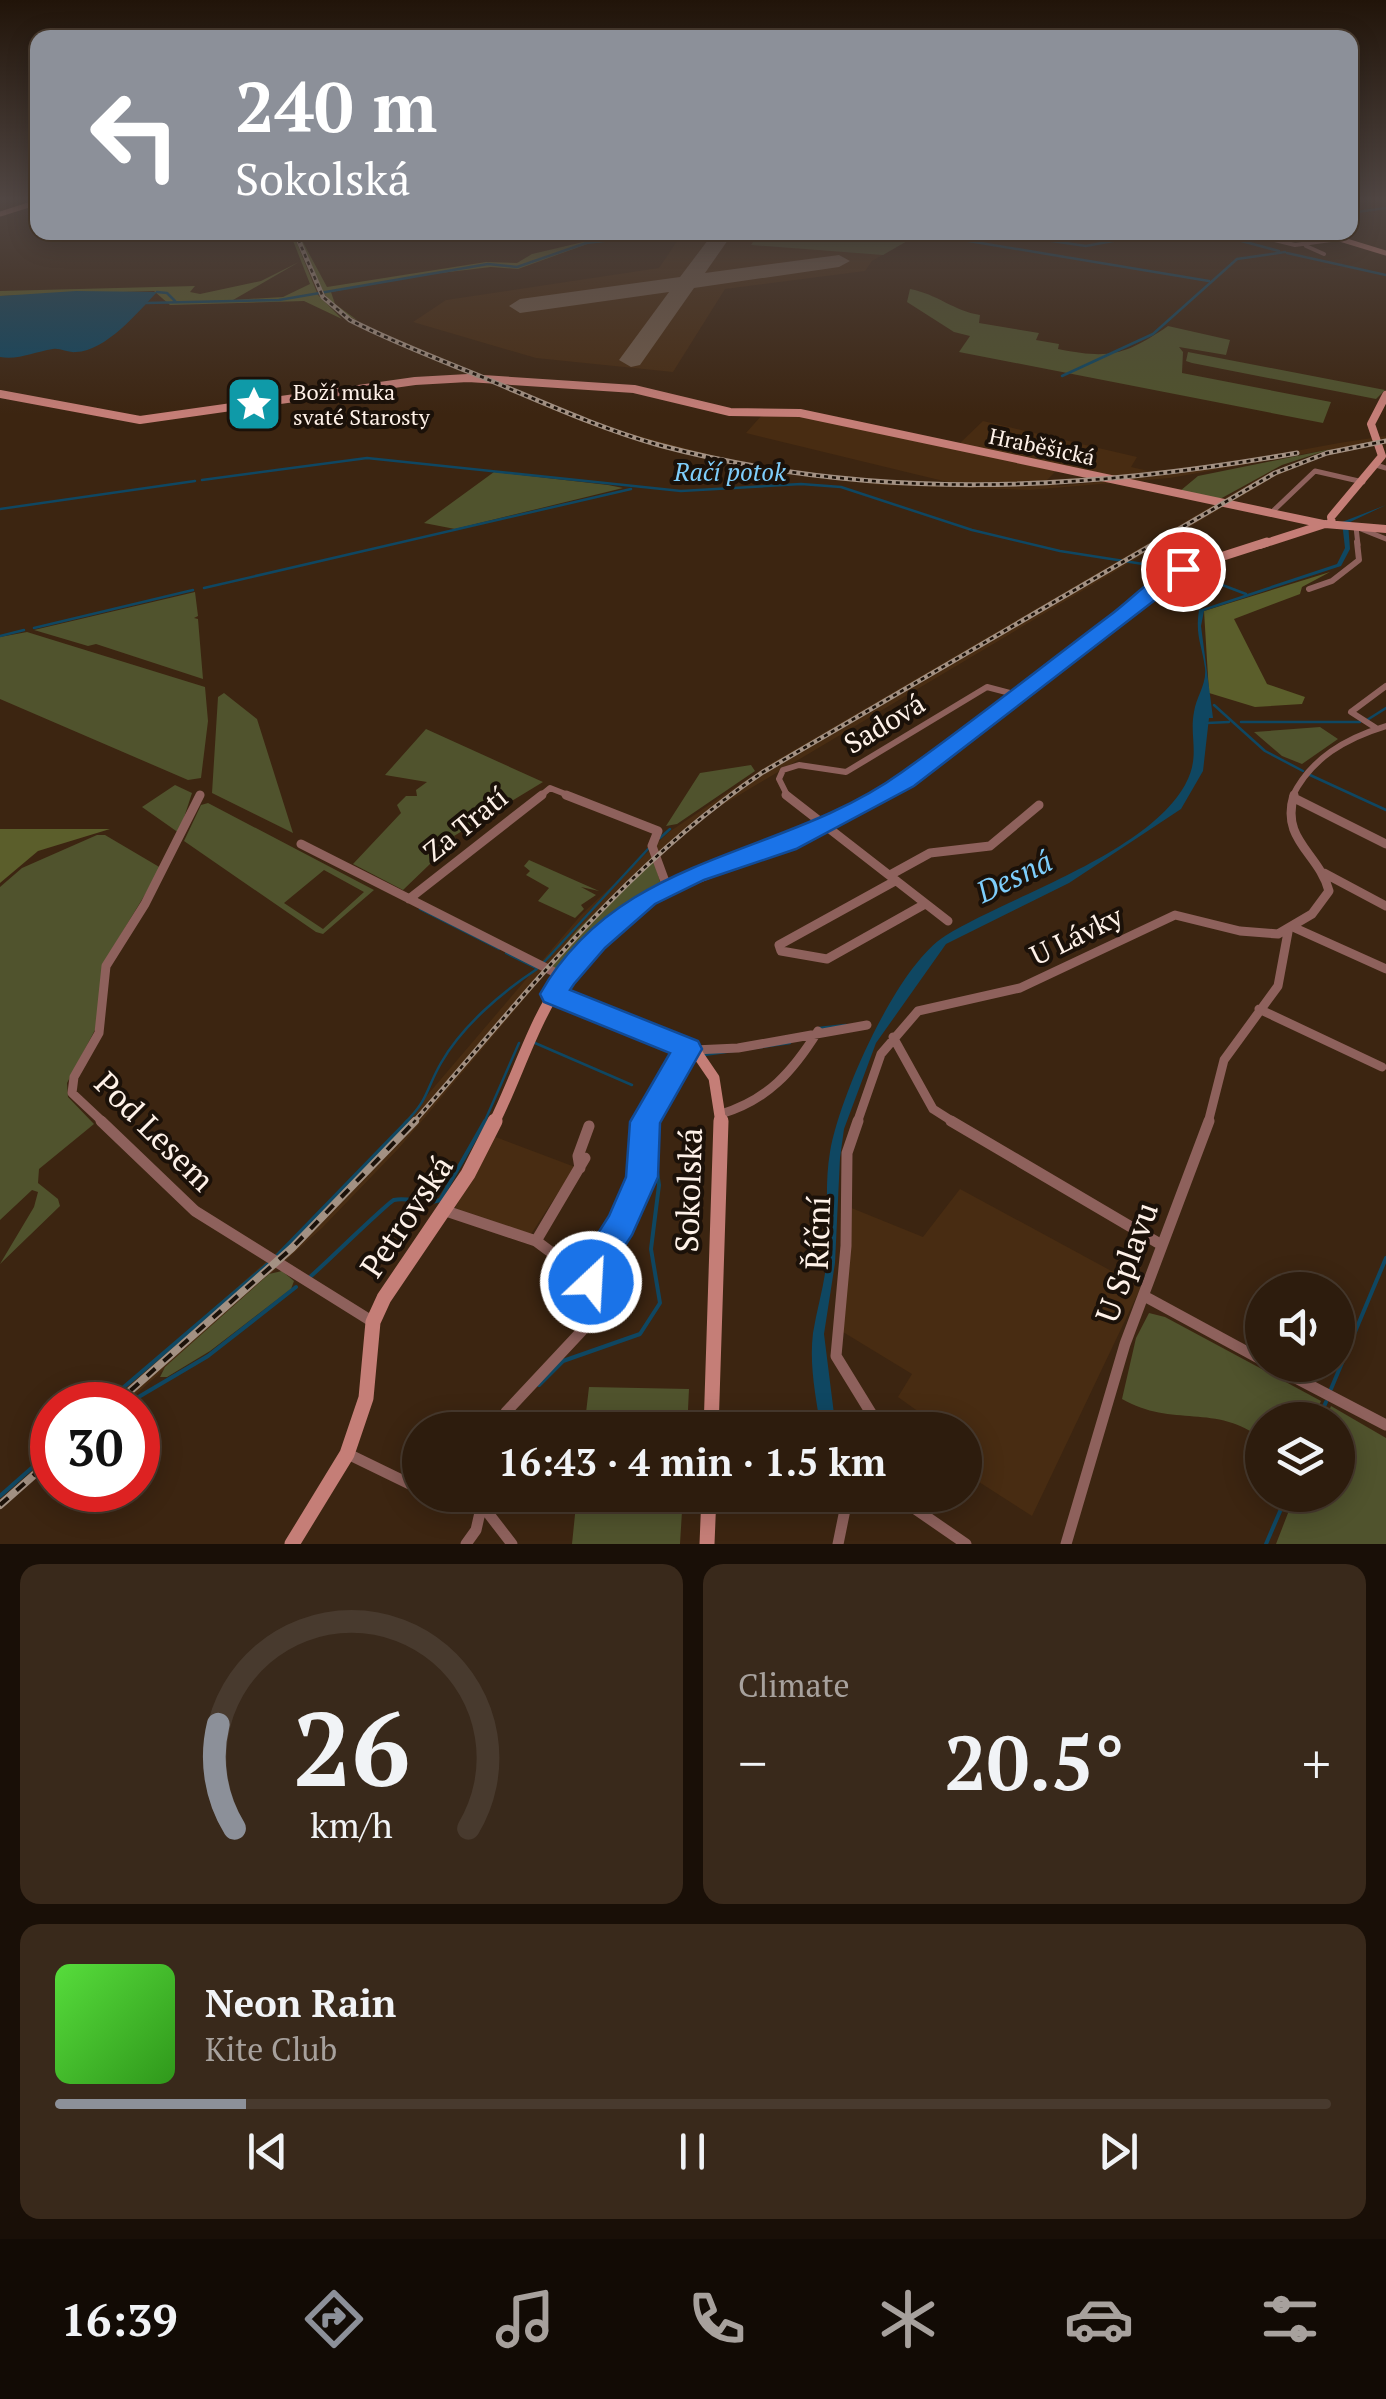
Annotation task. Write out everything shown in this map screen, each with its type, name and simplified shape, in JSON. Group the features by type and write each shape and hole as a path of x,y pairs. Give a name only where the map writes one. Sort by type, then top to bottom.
{"street":[{"name":"Hraběšická","path":"0,394 140,420 397,383 468,378 651,390 720,410 800,413 1271,513 1386,529"},
{"path":"1332,524 1331,516 1364,481 1384,450 1371,424 1386,395"},
{"path":"1376,465 1386,468"},
{"path":"1271,513 1314,471 1364,481"},
{"name":"Petrovská","path":"292,1544 347,1454 366,1398 373,1322 398,1272 446,1210 488,1140 534,1026 564,977 628,912 667,887 826,824 906,781 1182,570 1332,524"},
{"path":"1353,526 1386,539"},
{"path":"1309,589 1332,581 1359,560 1353,526"},
{"path":"1381,727 1351,712 1386,686"},
{"name":"Sadová","path":"826,824 789,800 779,779 784,770 799,765 846,772 986,688 999,687 1019,695"},
{"path":"1381,727 1337,746 1305,773 1294,798 1290,827 1299,847 1322,872 1386,906"},
{"name":"Za Tratí","path":"564,977 409,899 550,788 658,831 652,846 667,887"},
{"name":"Pod Lesem","path":"200,794 145,904 106,966 99,1033 74,1077 72,1094 170,1192 305,1283 373,1322"},
{"path":"1294,798 1386,844"},
{"path":"925,904 827,959 781,951 779,945 930,853 990,846 1039,805"},
{"path":"826,824 948,922"},
{"path":"301,844 409,899"},
{"path":"1322,872 1329,890 1292,930 1386,969"},
{"name":"U Lávky","path":"893,1037 918,1010 1020,988 1174,915 1249,936 1292,930"},
{"name":"U Splavu","path":"1066,1544 1125,1344 1146,1297 1160,1244 1202,1149 1224,1060 1278,986 1292,930"},
{"path":"554,994 695,1053 742,1050 814,1032 867,1026"},
{"path":"1259,1009 1382,1067"},
{"path":"721,1114 749,1107 774,1092 794,1070 814,1032"},
{"path":"893,1037 934,1109 995,1150 1160,1244"},
{"name":"Říční","path":"870,1412 836,1356 846,1246 848,1153 870,1075 893,1037"},
{"path":"506,1412 586,1331 592,1320 593,1266 621,1225 642,1177 646,1122 695,1053"},
{"name":"Sokolská","path":"695,1053 714,1078 721,1114 712,1412"},
{"path":"536,1240 583,1163 578,1156 589,1126"},
{"path":"446,1210 536,1240 591,1282"},
{"path":"1146,1297 1245,1351"},
{"path":"1303,1382 1386,1426"},
{"path":"347,1454 402,1480"},
{"path":"466,1544 482,1512"},
{"path":"494,1512 512,1544"},
{"path":"708,1544 709,1512"},
{"path":"838,1544 845,1512"},
{"path":"920,1512 966,1544"}],"shaded area":[{"path":"308,270 314,270 324,294 359,323 608,428 746,464 850,479 964,486 746,433 762,415 786,413 1056,471 1047,480 1058,486 1128,479 959,444 983,421 1137,457 1131,467 1166,475 1386,436 1386,443 1319,457 1272,478 704,816 604,904 399,1148 322,1228 150,1382 130,1382 312,1221 365,1168 582,914 669,832 770,764 1265,475 1331,449 1170,478 1030,490 880,485 730,464 591,425 354,324 318,295"},
{"path":"645,270 866,270 725,289 673,372 536,358 413,322 446,300"},
{"path":"493,1136 575,1167 531,1234 455,1208"},
{"path":"960,1189 1141,1287 1032,1516 982,1484 982,1412 919,1412 898,1397 912,1374 843,1332 849,1207 923,1237"}],"green space":[{"path":"283,270 233,300 283,297 310,284 305,270 318,295 342,319 304,301 170,305 154,291 0,296 0,291 195,286 190,292 200,294 261,281"},
{"path":"313,270 318,270 327,287 435,270 465,270 331,292 335,304 357,320 334,305"},
{"path":"910,289 980,315 979,323 1039,333 1036,340 1076,352 1104,354 1127,349 1168,326 1230,340 1226,355 1179,347 1183,352 1182,373 1331,402 1323,423 959,352 970,336 954,332 907,302"},
{"path":"1188,352 1385,390 1376,399 1192,363 1186,361"},
{"path":"1331,449 1282,465 1220,499 1180,491 1198,476"},
{"path":"494,472 623,488 455,529 424,523"},
{"path":"1330,572 1302,587 1300,594 1234,619 1267,684 1305,697 1302,704 1255,707 1209,693 1204,611"},
{"path":"195,592 198,616 194,618 198,619 203,679 96,644 88,646 34,630"},
{"path":"27,632 205,687 208,721 201,778 188,780 0,699 0,637"},
{"path":"224,693 257,719 293,833 212,793 218,697"},
{"path":"1320,727 1338,739 1302,764 1282,756 1254,732"},
{"path":"426,729 543,782 454,836 456,839 403,890 353,864 401,813 397,805 406,796 417,796 416,790 427,782 385,775"},
{"path":"751,765 755,771 677,824 666,826 700,773"},
{"path":"175,785 192,793 179,833 142,807"},
{"path":"208,803 374,890 323,934 316,932 184,841 201,805","holes":["324,870 364,892 323,929 284,903"]},
{"path":"0,829 110,829 38,851 0,883"},
{"path":"105,835 161,868 103,964 96,1028 67,1083 68,1097 94,1124 39,1169 38,1183 58,1199 60,1206 0,1264 34,1207 38,1192 32,1190 0,1220 0,887 22,868"},
{"path":"653,858 661,885 601,928 561,970 548,966 577,930"},
{"path":"529,860 599,891 581,887 596,895 581,905 584,909 575,918 538,901 549,888 526,875 530,871 524,866"},
{"path":"282,1271 294,1281 291,1289 210,1351 167,1377 160,1377 165,1367 269,1274"},
{"path":"1149,1313 1165,1317 1245,1360 1245,1382 1286,1382 1321,1401 1245,1402 1245,1428 1211,1418 1141,1408 1122,1399 1136,1338"},
{"path":"589,1387 689,1389 688,1412 586,1412"},
{"path":"1355,1420 1386,1438 1386,1544 1276,1544 1288,1512 1355,1512"},
{"path":"575,1512 682,1512 680,1544 572,1544"}],"water":[{"path":"76,291 157,292 121,329 87,350 53,349 0,357 0,296"},
{"path":"1386,505 1348,523 1350,549 1341,566 1204,611 1201,626 1213,718 1209,718 1203,771 1181,809 1069,883 946,944 876,1043 844,1129 835,1263 824,1334 834,1412 818,1412 812,1345 827,1258 830,1152 845,1099 890,1003 908,975 945,936 1110,852 1166,810 1185,785 1194,756 1194,712 1205,674 1198,634 1199,610 1337,564 1345,548 1342,522"}],"waterway":[{"path":"146,303 279,300 453,270"},
{"path":"1143,270 1209,281"},
{"path":"1062,376 1153,334 1225,270"},
{"path":"1364,270 1386,275"},
{"path":"157,292 167,293 175,301"},
{"name":"Račí potok","path":"202,480 367,458 681,491 801,484 841,487 972,530 1060,551 1175,569"},
{"name":"Račí potok","path":"0,509 195,481"},
{"path":"204,588 631,489"},
{"name":"Račí potok","path":"1188,572 1246,594"},
{"path":"34,628 193,590"},
{"path":"0,636 24,630"},
{"path":"1214,705 1265,751 1303,771"},
{"path":"1367,720 1386,708"},
{"path":"1207,723 1229,722"},
{"path":"1241,722 1360,722"},
{"path":"1310,775 1386,810"},
{"path":"660,838 670,829"},
{"path":"544,962 648,849"},
{"path":"420,909 499,949"},
{"path":"506,953 536,968"},
{"path":"405,1123 423,1100 441,1063 471,1023 537,969"},
{"path":"819,1028 846,1025"},
{"path":"484,1122 519,1043"},
{"path":"535,1043 632,1085"},
{"path":"704,1055 790,1043"},
{"path":"652,1123 660,1108"},
{"path":"277,1256 408,1121"},
{"path":"311,1276 394,1200 440,1200 484,1122"},
{"path":"539,1385 563,1361 640,1334 660,1303 651,1249 659,1185 651,1131"},
{"path":"1331,1389 1386,1258"},
{"path":"130,1382 268,1264"},
{"path":"160,1384 208,1356 296,1287"},
{"path":"0,1496 30,1469"},
{"path":"1266,1544 1280,1512"}],"runway":[{"path":"687,282 696,270"},
{"path":"687,282 775,270"},
{"path":"520,306 687,282"},
{"path":"631,360 687,282"}],"railway":[{"path":"311,270 323,297 350,320 416,350 614,431 739,463 818,476 977,485 1137,476 1297,453"},
{"path":"413,1123 619,892 664,850 763,772 1275,473 1327,453 1386,441"},
{"path":"140,1382 292,1248 415,1121"},
{"path":"0,1505 30,1478"}],"place":[{"name":"Boží muka svaté Starosty","path":"254,404"}],"route":[{"path":"591,1282 593,1266 621,1225 642,1177 646,1122 688,1049 554,994 564,977 596,941 646,898 695,874 788,843 906,781 1183,569"}],"water label":[{"name":"Desná","path":"1014,876"}]}
